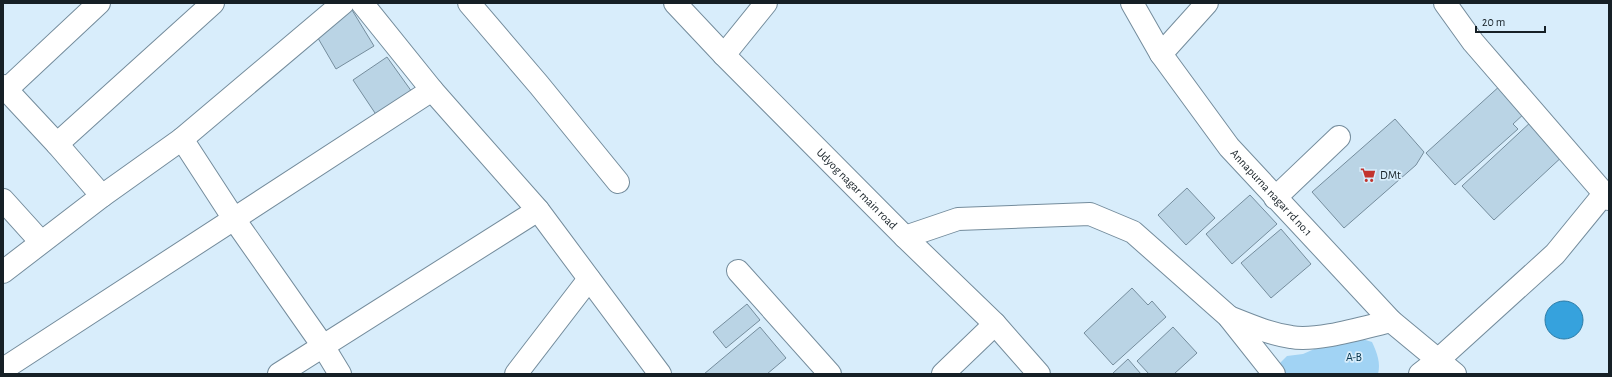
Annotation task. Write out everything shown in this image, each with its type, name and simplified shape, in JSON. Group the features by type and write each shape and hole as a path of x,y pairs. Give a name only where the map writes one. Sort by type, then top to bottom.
{"street":[{"path":"98,3 5,88 57,144 102,196"},
{"path":"57,144 213,3"},
{"path":"3,272 102,196 182,139 343,3"},
{"path":"362,3 432,90 538,210 660,374"},
{"path":"469,3 539,85 618,182"},
{"name":"Udyog nagar main road","path":"675,3 724,55 905,237 995,324 1039,374"},
{"path":"724,55 766,3"},
{"name":"Annapurna nagar rd no.1","path":"1132,3 1161,54 1229,147 1391,321 1455,374"},
{"path":"1161,54 1207,3"},
{"path":"1420,374 1438,360 1555,254 1607,197 1472,42 1445,3"},
{"path":"8,366 432,90"},
{"path":"1275,198 1340,137"},
{"path":"182,139 234,219 323,346 340,374"},
{"path":"3,200 41,242"},
{"path":"279,374 538,210"},
{"path":"905,237 958,219 1090,214 1133,232 1228,316 1274,374"},
{"path":"738,271 830,374"},
{"path":"516,374 589,279"},
{"path":"1228,316 1258,328 1292,338 1311,338 1351,331 1391,321"},
{"path":"943,374 995,324"}],"green space":[{"name":"A-B","path":"1359,338 1372,342 1378,358 1378,374 1277,374 1279,364 1287,356 1303,354 1319,347"}],"water":[{"path":"1560,301 1568,301 1575,304 1580,309 1583,320 1580,331 1575,336 1568,339 1560,339 1553,336 1548,331 1545,324 1545,316 1548,309 1553,304"}],"building":[{"path":"352,10 374,46 336,69 315,33"},
{"path":"387,57 412,92 377,116 353,80"},
{"path":"1502,84 1527,111 1513,124 1518,129 1455,185 1426,153"},
{"path":"1395,119 1424,152 1416,165 1344,228 1312,192"},
{"path":"1533,120 1565,154 1494,220 1462,186"},
{"path":"1187,188 1215,218 1186,245 1158,215"},
{"path":"1250,195 1277,224 1232,264 1206,234"},
{"path":"1281,229 1311,264 1271,298 1241,263"},
{"path":"1132,288 1148,305 1152,301 1166,317 1113,365 1084,333"},
{"path":"747,304 760,320 726,348 713,332"},
{"path":"760,327 786,358 767,374 704,374"},
{"path":"1173,327 1197,353 1174,374 1149,374 1137,361"},
{"path":"1128,359 1141,374 1112,374"}],"place":[{"name":"DMt","path":"1368,175"}]}
